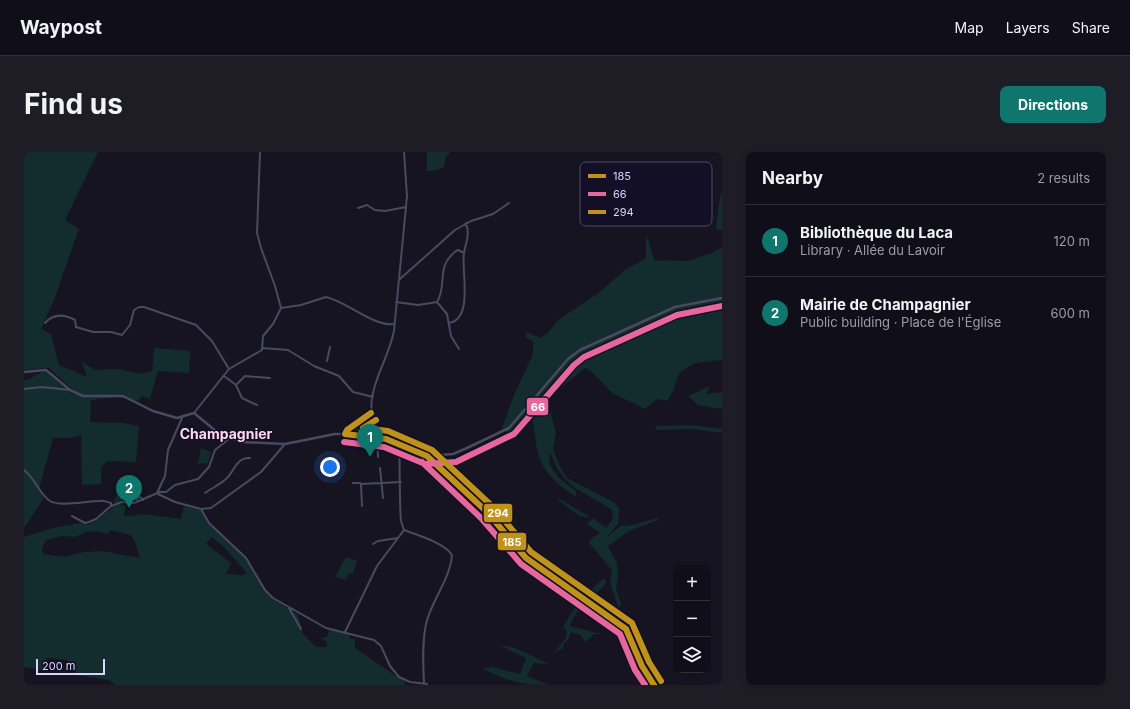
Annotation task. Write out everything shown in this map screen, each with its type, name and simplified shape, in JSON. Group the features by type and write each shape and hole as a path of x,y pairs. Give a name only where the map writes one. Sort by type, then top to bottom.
{"street":[{"path":"260,152 257,234 281,308 273,324 263,336 263,348"},
{"path":"378,456 378,437 370,412 372,397 378,375 391,345 400,279 407,187 404,152"},
{"path":"400,279 455,230 466,223 493,214 509,203"},
{"path":"358,208 367,205 375,210 385,211 406,207"},
{"path":"449,323 455,322 462,311 465,285 464,253 469,236 466,223"},
{"path":"438,302 441,297 442,270 445,264 456,251 458,250 464,253"},
{"path":"281,308 301,305 326,297 360,311 382,324 394,324"},
{"path":"427,456 453,454 505,432 544,390 568,359 587,346 675,306 722,298"},
{"path":"396,302 418,305 438,302"},
{"path":"438,302 447,314 451,336 460,349"},
{"path":"45,323 50,317 58,315 75,320 76,327 84,330 122,335 129,326 134,310 139,307 194,323 212,341 229,369"},
{"path":"327,361 330,347"},
{"path":"24,389 42,387 70,390 87,397 114,395 123,396 161,414 182,418 194,413 229,369 263,348 288,350 314,366 340,376 353,392 372,397"},
{"path":"24,372 46,370 70,390"},
{"path":"224,376 236,385 242,398 257,405"},
{"path":"236,385 245,376 270,378"},
{"path":"345,434 347,430 370,412"},
{"path":"194,413 217,432 242,442 285,444 338,433 378,437 427,456 487,512 526,558 619,623 628,631 642,666 654,685"},
{"path":"157,494 165,476 168,450 182,418"},
{"path":"72,516 85,523 96,520 111,506 122,502 137,502 164,492 175,485 198,479 204,475 215,450 231,437"},
{"path":"157,494 175,502 202,509 212,507 261,472 285,444"},
{"path":"202,509 209,523 248,561 269,595 326,628 374,640 381,646 390,666 399,677 410,682 425,684 423,658 426,625 441,593 452,555 450,551 436,543 404,530 401,522 401,482 398,450 400,446"},
{"path":"205,493 227,478 240,461 245,458 250,458"},
{"path":"380,468 383,498"},
{"path":"24,470 36,482 51,502 70,503 101,500 111,503 111,506"},
{"path":"353,483 401,482"},
{"path":"361,484 362,506"},
{"path":"137,502 138,495 143,500"},
{"path":"345,632 377,566 404,530"},
{"path":"374,544 378,541 398,538"},
{"path":"289,607 301,629"}],"green space":[{"path":"24,152 98,152 65,220 79,229 54,300 41,329 51,334 59,365 87,377 81,361 95,370 119,369 139,374 152,371 154,348 190,351 189,373 158,371 150,399 142,396 138,401 117,397 91,400 90,422 123,423 139,426 136,462 107,461 101,467 101,484 82,485 81,435 72,438 53,438 39,489 44,498 24,528 24,380 46,372 71,393 86,398 72,389 49,368 24,370"},
{"path":"427,152 450,152 446,157 444,167 433,171 427,171"},
{"path":"722,190 722,230 716,229"},
{"path":"646,236 654,260 688,261 712,253 722,247 722,360 695,363 679,373 674,389 667,401 657,399 645,409 612,393 591,371 585,368 547,399 556,433 553,448 558,463 567,478 615,503 619,509 618,524 605,539 620,526 633,525 657,518 658,520 629,531 608,546 617,563 618,577 616,588 621,604 619,609 610,583 612,570 589,543 592,538 600,533 587,524 593,518 606,528 613,519 612,510 575,488 568,482 556,465 550,452 550,464 561,479 576,491 576,497 558,484 548,473 540,461 538,454 532,417 510,434 502,428 514,395 533,354 533,341 525,337 527,332 540,338 548,333 558,320 597,294 625,270 646,258"},
{"path":"710,386 706,394 722,392 722,409 698,405 688,396"},
{"path":"370,415 377,436 349,433 349,429"},
{"path":"690,425 722,429 722,433 693,429 655,430 657,426"},
{"path":"201,448 211,452 208,463 198,464"},
{"path":"130,489 138,494 135,501 132,501 134,495 130,493 127,500 114,503 118,490 129,491"},
{"path":"559,499 589,516 587,518 578,515 558,500"},
{"path":"119,504 126,505 124,516 142,514 181,519 184,506 201,510 207,522 247,560 269,595 298,615 303,634 316,647 327,647 327,642 320,638 327,637 329,630 346,632 351,639 355,639 355,648 405,682 404,685 116,685 109,680 76,675 67,660 47,658 42,670 24,667 24,537 53,528 81,523 88,525","holes":["111,530 131,535 140,558 102,551 84,552 65,557 43,554 42,549 46,540 62,536 75,537 86,532 98,531 107,534","212,537 224,547 247,573 243,575 226,574 231,563 206,544"]},
{"path":"346,557 357,561 353,574 349,573 346,580 335,577"},
{"path":"604,578 607,582 581,610 577,612 569,626 601,634 594,634 585,642 581,635 571,632 568,640 564,643 563,648 554,653 565,639 567,632 563,627 577,604 576,598 583,597"},
{"path":"499,645 515,648 549,664 534,663 527,676 548,685 521,683 499,676 482,668 493,667 520,674 526,658"}],"transit line":[{"name":"66","path":"344,442 384,447 425,464 456,462 514,434 574,365 584,357 677,315 722,306"},
{"name":"185","path":"345,434 347,430 371,413"},
{"name":"294","path":"376,420 363,428 388,431 432,450 492,506 531,552 632,623 649,662 661,681"},
{"name":"185","path":"345,434 386,439 427,456 487,512 526,558 626,629 642,666 654,685"},
{"name":"66","path":"422,462 481,518 521,564 620,634 635,670 645,685"}],"place":[{"name":"Bibliothèque du Laca","path":"370,457"},
{"name":"Mairie de Champagnier","path":"129,508"}],"district":[{"name":"Champagnier","path":"226,434"}]}
